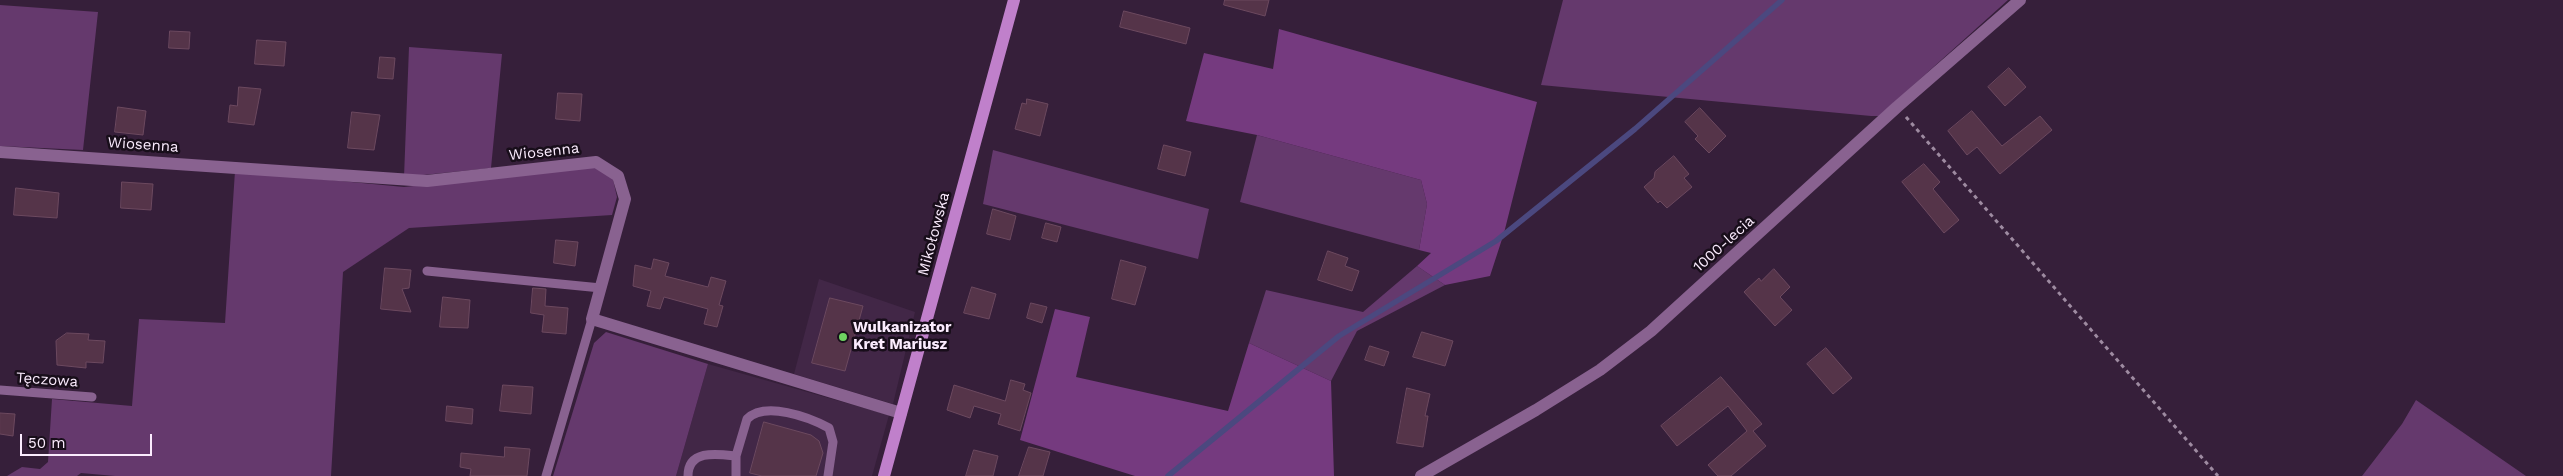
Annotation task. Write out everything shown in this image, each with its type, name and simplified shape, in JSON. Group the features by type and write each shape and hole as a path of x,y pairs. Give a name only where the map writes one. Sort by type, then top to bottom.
{"main road":[{"name":"Mikołowska","path":"884,476 1014,0"}],"street":[{"name":"1000-lecia","path":"1421,476 1536,410 1600,370 1651,331 1897,107 2020,0"},
{"name":"Wiosenna","path":"0,152 427,181 596,162 618,176 625,198 592,319"},
{"path":"592,319 901,413"},
{"path":"1440,476 1443,463"}],"lane":[{"path":"427,271 601,288"},
{"path":"546,476 592,319"},
{"name":"Tęczowa","path":"0,390 92,397"},
{"path":"736,476 736,456 747,419 758,411 775,410 829,428 834,442 828,476"},
{"path":"688,476 692,461 698,456 736,456"}],"path":[{"path":"1897,107 2218,476"}],"shaded area":[{"path":"1563,0 2008,0 1879,116 1871,116 1541,85"},
{"path":"0,5 98,12 83,150 0,146"},
{"path":"1279,29 1537,102 1504,233 1490,276 1445,285 1417,266 1431,253 1419,250 1427,204 1421,180 1257,135 1186,121 1204,53 1273,69"},
{"path":"409,47 502,54 491,168 404,177"},
{"path":"1257,135 1421,180 1427,204 1419,250 1240,202"},
{"path":"993,150 1209,209 1198,259 983,204"},
{"path":"594,167 612,175 617,197 612,215 409,228 343,272 331,476 115,476 81,473 77,476 7,476 22,467 40,469 48,462 52,399 132,406 139,319 225,323 235,171 404,187"},
{"path":"1417,266 1445,285 1357,331 1331,381 1249,343 1266,290 1363,312"},
{"path":"819,279 915,312 893,404 794,374"},
{"path":"1055,309 1090,317 1076,377 1228,411 1249,343 1331,381 1334,476 1135,476 1020,440"},
{"path":"606,332 708,364 676,476 553,476 594,343"},
{"path":"708,364 889,415 872,476 676,476"},
{"path":"2416,400 2526,476 2362,476 2402,424"}],"building":[{"path":"1225,0 1269,0 1265,16 1224,5"},
{"path":"1124,11 1190,28 1186,44 1120,27"},
{"path":"170,31 190,32 189,49 169,48"},
{"path":"257,40 286,42 284,66 255,64"},
{"path":"380,57 395,58 393,79 378,78"},
{"path":"2009,68 2026,87 2005,106 1988,87"},
{"path":"239,87 261,89 254,125 228,122 230,105 237,106"},
{"path":"558,93 582,94 580,121 556,119"},
{"path":"1027,99 1048,104 1040,136 1015,129 1022,103 1026,104"},
{"path":"118,107 146,111 143,135 115,132"},
{"path":"1700,108 1726,136 1709,153 1695,139 1698,136 1685,122"},
{"path":"1972,111 2002,146 2040,116 2052,130 2000,174 1977,147 1967,155 1948,131"},
{"path":"352,112 380,115 374,150 348,148"},
{"path":"1164,145 1191,152 1185,176 1158,169"},
{"path":"1674,156 1689,174 1684,178 1692,187 1667,208 1660,201 1658,203 1644,187 1654,178 1655,172"},
{"path":"1924,164 1940,182 1933,189 1959,220 1944,233 1902,182"},
{"path":"122,182 153,184 151,210 121,208"},
{"path":"16,188 59,193 57,218 14,215"},
{"path":"993,209 1016,216 1010,240 987,234"},
{"path":"1046,223 1061,227 1057,242 1042,238"},
{"path":"556,240 578,242 575,266 554,263"},
{"path":"1328,251 1348,258 1345,266 1359,271 1352,291 1318,280"},
{"path":"654,259 669,263 665,276 708,287 711,277 726,281 719,305 723,306 717,327 704,324 708,309 664,297 660,309 647,306 651,291 633,286 635,265 651,269"},
{"path":"1121,260 1146,267 1135,305 1112,299"},
{"path":"385,268 411,270 409,288 402,289 411,312 381,309"},
{"path":"1774,269 1790,287 1780,297 1792,310 1775,326 1744,292 1759,278 1761,281"},
{"path":"972,287 996,294 989,319 964,313"},
{"path":"533,288 546,289 545,306 568,308 566,334 542,332 544,315 531,313"},
{"path":"443,297 470,300 468,328 440,327"},
{"path":"830,298 863,306 845,371 812,363"},
{"path":"1031,303 1047,307 1042,323 1027,318"},
{"path":"1422,332 1453,341 1445,366 1413,357"},
{"path":"67,333 89,334 88,340 105,341 103,363 86,362 86,368 57,365 56,341"},
{"path":"1370,346 1389,352 1384,366 1365,360"},
{"path":"1826,348 1852,378 1833,394 1807,364"},
{"path":"1721,377 1762,424 1753,431 1766,446 1731,476 1718,476 1708,465 1747,431 1728,406 1677,446 1661,426"},
{"path":"1011,380 1025,384 1023,390 1031,393 1020,431 998,424 1001,414 974,406 970,418 947,410 954,385 1005,401"},
{"path":"503,385 533,387 531,414 500,411"},
{"path":"1407,388 1430,394 1425,416 1428,416 1423,447 1397,443"},
{"path":"447,406 473,409 472,424 446,421"},
{"path":"0,413 15,414 13,436 0,434"},
{"path":"764,422 811,435 819,441 823,453 816,476 762,476 750,473"},
{"path":"505,447 530,449 527,476 470,476 471,469 460,467 461,453 504,457"},
{"path":"1029,447 1050,452 1043,476 1019,476"},
{"path":"974,450 998,456 993,476 966,476"}],"waterway":[{"path":"1168,476 1339,336 1496,241 1635,129 1782,0"}],"place":[{"name":"Wulkanizator Kret Mariusz","path":"843,337"}]}
